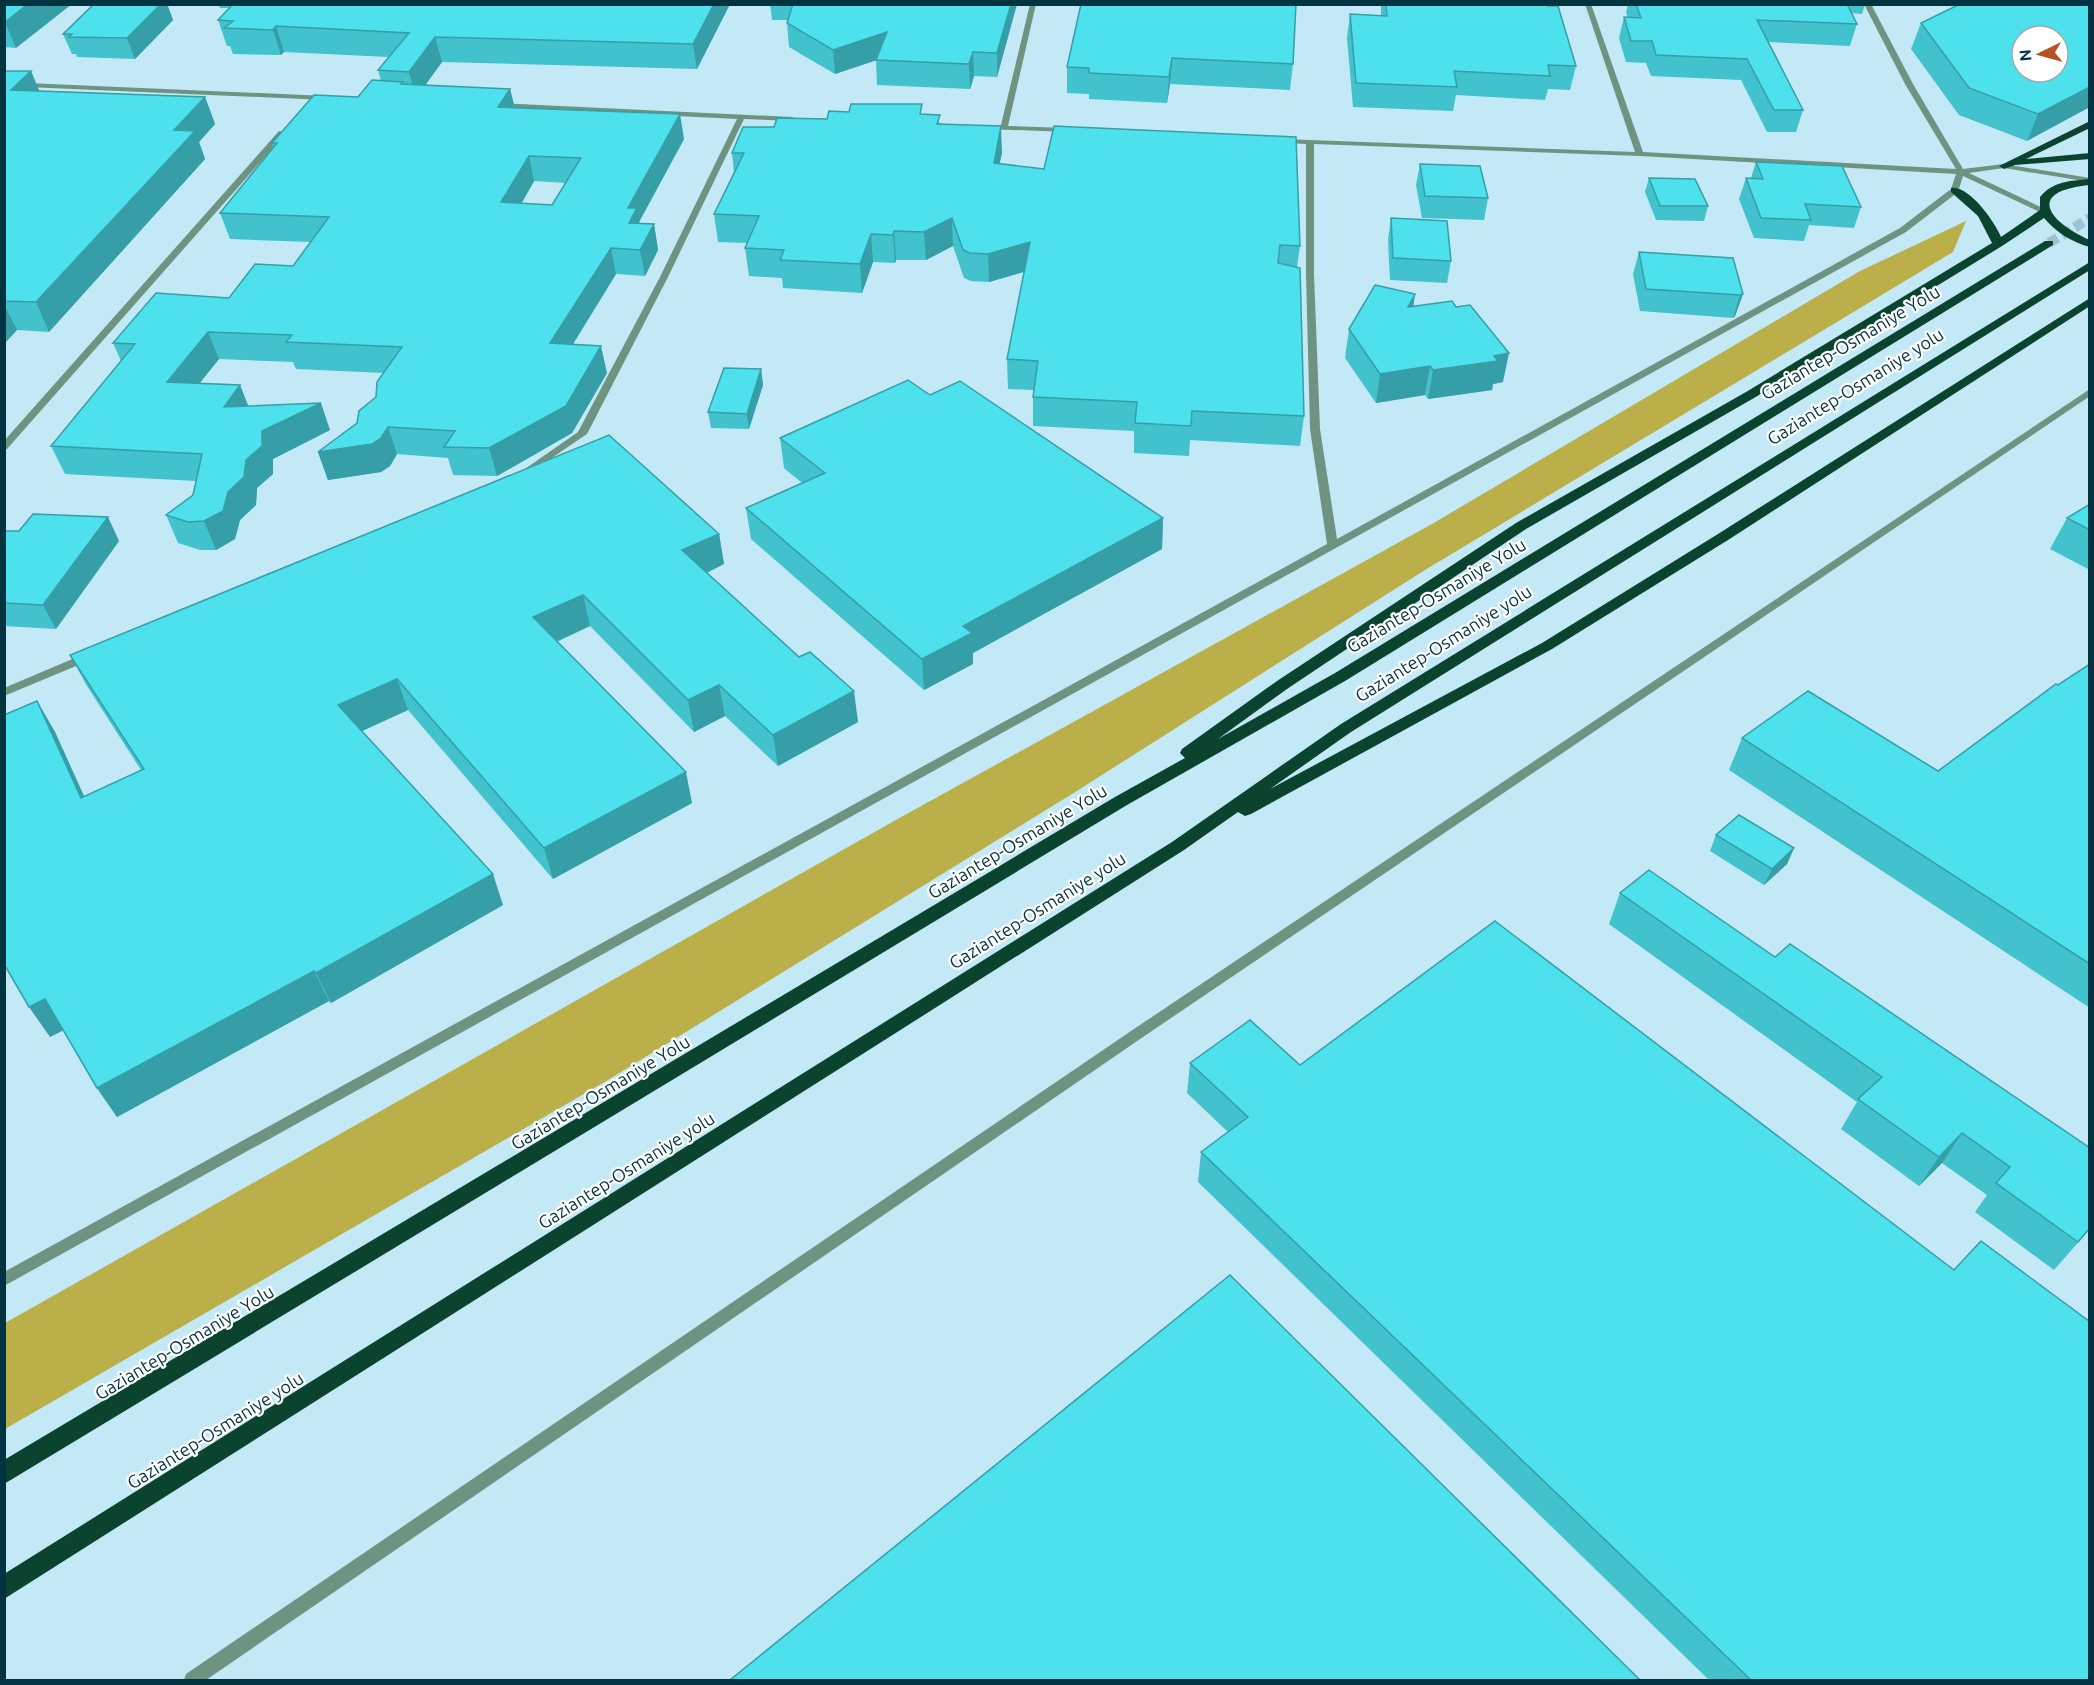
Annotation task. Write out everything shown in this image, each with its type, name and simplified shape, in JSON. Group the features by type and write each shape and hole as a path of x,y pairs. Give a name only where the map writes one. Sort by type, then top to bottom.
{"highway":[{"path":"2004,166 2090,124"},
{"path":"2004,166 2090,156"},
{"path":"2090,181 2071,183 2050,191 2044,197 2042,204 2044,212 2052,223 2066,233 2090,244"},
{"path":"1955,190 1981,210 1993,227 1998,244"},
{"path":"1121,801 1282,685 1521,526 1750,395 2027,226 2044,212"},
{"name":"Gaziantep-Osmaniye Yolu","path":"4,1473 1121,801 1340,677 2049,243"},
{"name":"Gaziantep-Osmaniye yolu","path":"4,1588 1178,846 1346,728 2090,265"},
{"path":"1178,846 1547,646 1723,537 2090,301"}],"street":[{"path":"1004,127 1033,4"},
{"path":"1588,4 1640,154"},
{"path":"1867,4 1909,84 1961,172 2044,212"},
{"path":"4,84 336,98"},
{"path":"306,105 313,97"},
{"path":"490,105 801,119"},
{"path":"514,478 582,434 664,277 741,117"},
{"path":"980,126 1075,131"},
{"path":"4,447 286,129"},
{"path":"1275,141 1640,154 1961,172 2004,166 2090,181"},
{"path":"1310,142 1310,274 1315,429 1333,547"},
{"path":"4,1280 1333,547 1902,230 1955,190 1961,172"},
{"path":"192,1680 1144,1030 2090,392"},
{"path":"4,692 102,651"}],"shaded area":[{"path":"1966,221 1953,252 1425,570 1072,794 608,1080 5,1429 5,1323 903,816 1432,524 1860,271"}],"building":[{"path":"4,4 28,4 5,22"},
{"path":"94,4 161,4 127,38 69,37 72,34 63,34"},
{"path":"233,4 714,4 693,44 435,37 409,72 378,70 409,33 276,26 273,30 224,28 233,21 218,20"},
{"path":"793,4 1011,4 997,53 973,52 969,64 876,60 887,32 833,50 787,23"},
{"path":"1081,4 1296,4 1293,64 1172,58 1169,77 1089,73 1089,68 1067,67"},
{"path":"1386,4 1548,4 1548,6 1558,6 1576,66 1548,65 1550,76 1454,71 1457,87 1356,83 1350,14 1387,16"},
{"path":"1636,4 1847,4 1857,24 1757,20 1803,110 1774,110 1747,59 1656,55 1652,41 1631,41 1624,17 1641,18"},
{"path":"1960,4 2090,4 2090,87 2038,114 1969,88 1921,23"},
{"path":"4,71 31,71 11,90 205,97 174,130 195,131 36,302 4,301"},
{"path":"372,80 403,82 401,84 510,89 498,107 680,114 628,208 637,208 629,223 654,224 640,250 611,248 550,343 601,346 566,406 489,448 444,447 455,431 388,427 381,438 372,444 318,452 357,423 359,411 376,397 377,382 402,347 286,342 292,335 208,332 167,382 240,385 224,407 321,403 262,431 262,446 246,460 244,477 228,492 223,511 204,521 188,522 166,515 193,495 202,454 51,446 135,344 113,343 156,293 229,298 255,264 293,266 329,217 220,213 277,143 272,143 314,95 358,97","holes":["529,156 581,158 552,205 501,202"]},
{"path":"851,104 922,104 920,114 940,115 937,124 1001,126 994,163 1044,169 1054,126 1296,137 1300,246 1280,245 1278,263 1300,268 1304,416 1192,411 1191,426 1135,423 1137,402 1033,397 1038,361 1007,359 1030,242 988,254 970,253 963,250 952,218 924,232 894,231 893,235 871,234 860,264 780,260 784,250 745,248 759,216 714,214 744,153 732,153 743,127 774,127 777,118 827,119 829,111 849,112"},
{"path":"1756,162 1842,166 1861,207 1805,204 1811,220 1761,218 1746,178 1763,179"},
{"path":"1420,164 1480,166 1488,198 1425,196"},
{"path":"1649,178 1695,179 1708,206 1660,206"},
{"path":"1391,218 1447,221 1451,261 1393,258"},
{"path":"1639,252 1733,258 1743,294 1646,289"},
{"path":"1375,285 1415,294 1408,307 1452,301 1456,307 1470,305 1509,353 1494,356 1498,361 1433,370 1430,366 1380,374 1349,329"},
{"path":"724,368 761,369 747,414 708,412"},
{"path":"908,380 930,395 960,381 1163,518 963,626 972,633 922,659 746,508 825,473 780,438"},
{"path":"609,435 719,534 682,550 799,657 810,652 854,691 773,735 719,685 688,700 583,595 533,617 686,772 544,848 397,679 338,705 493,874 316,973 314,971 97,1088 45,999 29,1007 4,964 4,715 37,701 81,798 144,769 70,655"},
{"path":"2090,504 2090,530 2067,518"},
{"path":"33,514 108,517 43,605 4,603 4,531 19,531"},
{"path":"2090,664 2090,964 1742,738 1808,691 1938,771 2056,684 2058,685"},
{"path":"1739,815 1794,848 1772,869 1716,835"},
{"path":"1649,870 1775,957 1790,944 2090,1148 2090,1228 2078,1242 1996,1183 2010,1167 1962,1133 1939,1157 1858,1099 1882,1077 1620,893"},
{"path":"1495,921 1954,1270 1981,1241 2090,1322 2090,1680 1751,1680 1201,1152 1248,1117 1190,1063 1250,1020 1300,1065"},
{"path":"1230,1275 1640,1680 730,1680"}],"tunnel":[{"path":"2049,243 2090,218"}]}
